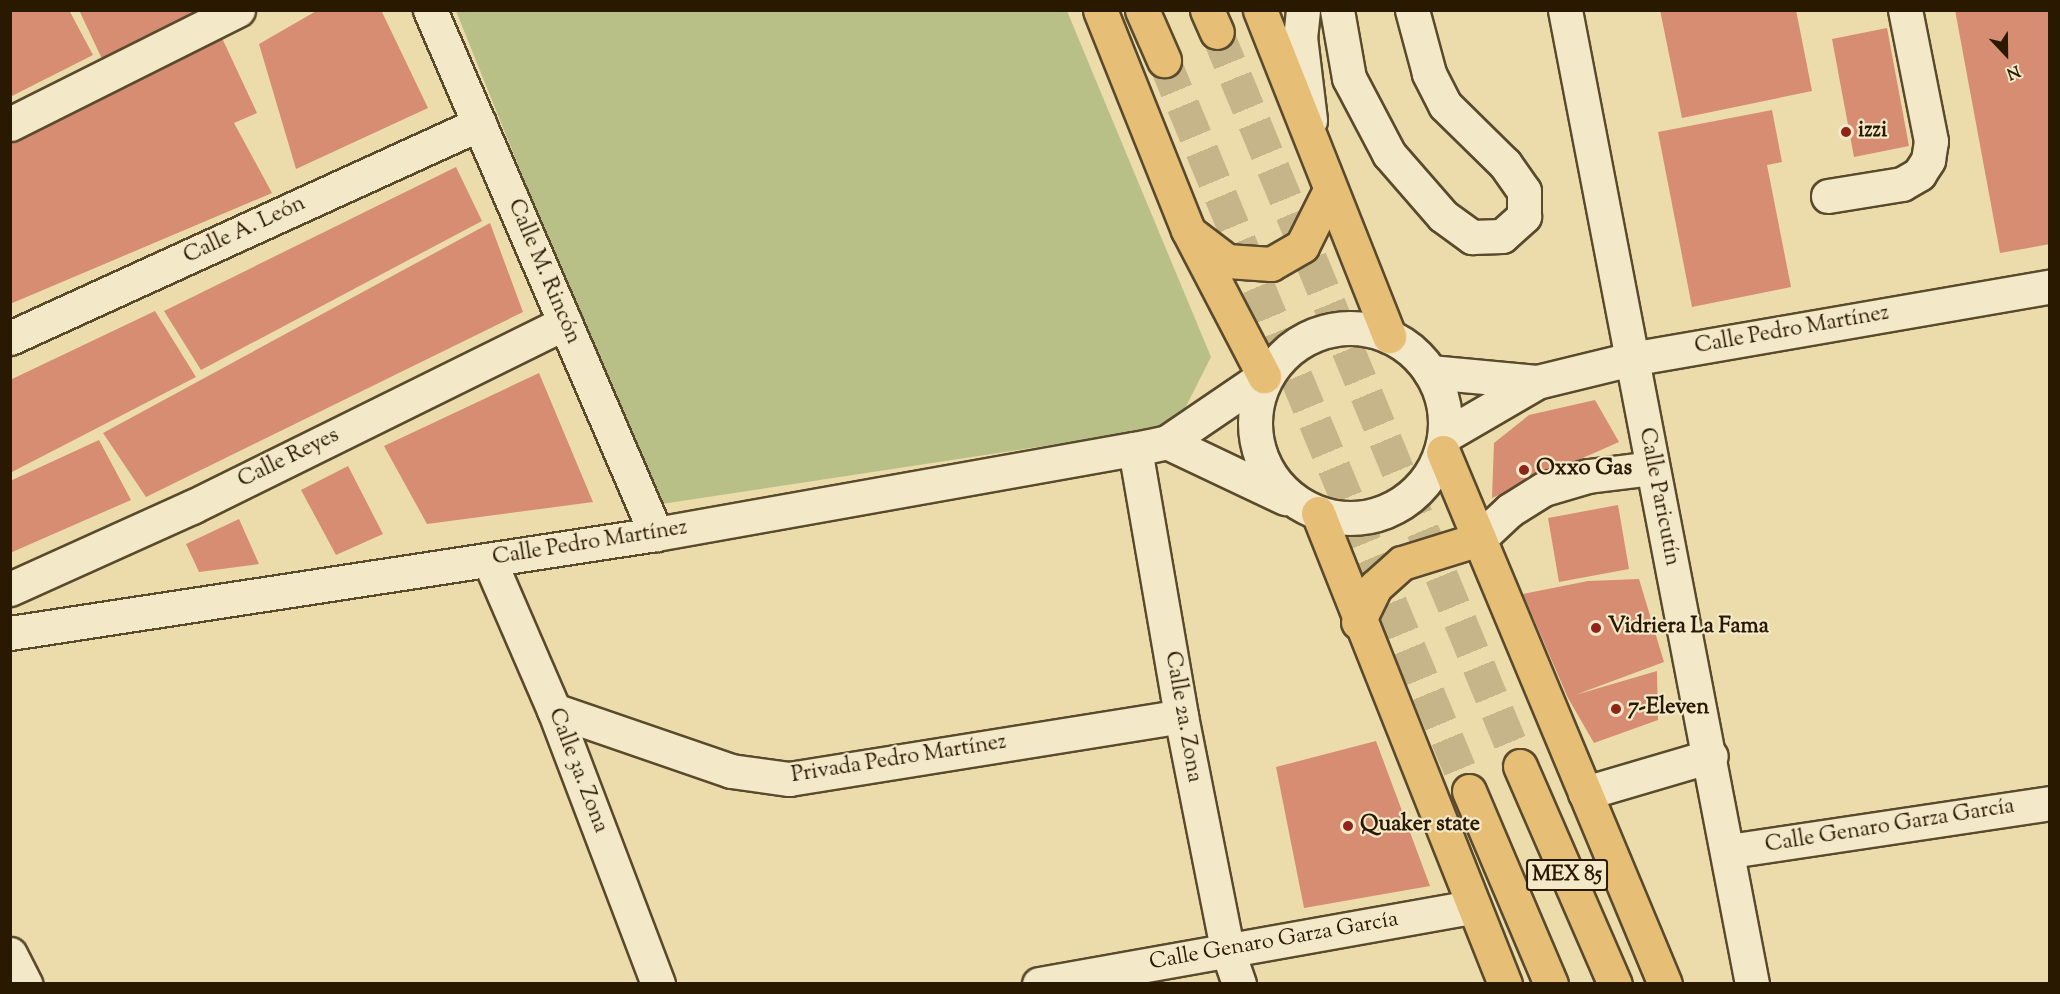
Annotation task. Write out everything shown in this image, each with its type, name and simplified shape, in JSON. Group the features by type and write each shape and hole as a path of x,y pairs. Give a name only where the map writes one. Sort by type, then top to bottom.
{"highway":[{"path":"1100,10 1188,230 1263,376"},
{"path":"1143,10 1164,60"},
{"path":"1260,10 1389,336"},
{"path":"1188,230 1227,261 1270,264 1302,246 1330,190"},
{"path":"1444,444 1479,539 1665,984"},
{"path":"1308,508 1358,622 1505,984"},
{"path":"1358,622 1375,587 1402,563 1479,539"},
{"name":"MEX 85","path":"1520,766 1615,984"},
{"name":"MEX 85","path":"1469,791 1551,984"}],"street":[{"path":"10,123 238,10"},
{"name":"Calle M. Rincón","path":"430,10 656,534"},
{"path":"1303,10 1300,37 1314,146"},
{"path":"1336,10 1349,78 1389,154 1443,216 1472,237 1502,236 1524,216 1524,192 1505,164 1445,105 1429,73 1412,10"},
{"name":"Calle Paricutín","path":"1564,10 1652,468 1730,851 1752,984"},
{"path":"1828,196 1902,184 1918,174 1928,160 1931,141 1905,10"},
{"name":"Calle A. León","path":"10,338 479,124"},
{"name":"Calle Pedro Martínez","path":"1430,372 1537,382 1631,359 2049,287"},
{"name":"Calle Reyes","path":"10,589 192,507 565,323"},
{"path":"1167,442 1308,508 1343,519 1400,506 1424,484 1444,444 1444,402 1430,372 1415,352 1389,336 1364,328 1310,336 1263,376 1255,414 1256,444 1267,471 1308,508"},
{"name":"Calle Pedro Martínez","path":"10,633 656,534 1135,449 1167,442 1263,376"},
{"name":"Calle Pedro Martínez","path":"1444,444 1537,382"},
{"name":"Calle 2a. Zona","path":"1135,449 1181,716 1227,949 1239,984"},
{"path":"1479,539 1510,510 1544,489 1588,476 1652,468"},
{"name":"Calle 3a. Zona","path":"489,561 554,710 658,984"},
{"name":"Privada Pedro Martínez","path":"554,710 731,771 789,779 1181,716"},
{"path":"1585,793 1710,756"},
{"name":"Calle Genaro Garza García","path":"1730,851 2049,803"},
{"name":"Calle Genaro Garza García","path":"1039,984 1473,907"},
{"path":"10,954 25,984"}],"green space":[{"path":"456,11 1067,11 1211,357 1176,426 655,505"}],"building":[{"path":"10,10 69,10 93,55 10,97"},
{"path":"79,10 199,10 103,61"},
{"path":"318,10 381,10 428,108 296,169 259,44"},
{"path":"1660,10 1796,10 1812,91 1682,118"},
{"path":"1955,10 2048,10 2050,244 2000,253"},
{"path":"1887,28 1909,146 1854,157 1832,39"},
{"path":"222,38 257,113 234,123 272,193 10,304 10,140"},
{"path":"1772,110 1782,162 1767,165 1791,287 1692,307 1658,132"},
{"path":"456,167 482,221 201,370 164,311"},
{"path":"490,223 523,312 146,497 103,433"},
{"path":"155,311 196,377 10,473 10,380"},
{"path":"539,373 593,502 427,524 384,446"},
{"name":"Oxxo Gas","path":"1595,400 1619,442 1492,498 1494,443 1529,415"},
{"path":"99,440 131,500 10,553 10,481"},
{"path":"348,466 383,534 336,555 301,490"},
{"name":"Oxxo Gas","path":"1618,505 1629,569 1559,582 1548,518"},
{"path":"239,519 259,564 199,572 186,544"},
{"name":"Vidriera La Fama","path":"1639,579 1664,662 1575,695 1657,671 1658,720 1594,743 1568,698 1523,594 1588,581"},
{"name":"Quaker state","path":"1376,741 1430,886 1304,908 1276,767"}],"tunnel":[{"path":"1217,32 1520,766"},
{"path":"1164,60 1469,791"}],"place":[{"name":"izzi","path":"1846,132"},
{"name":"Oxxo Gas","path":"1524,470"},
{"name":"Vidriera La Fama","path":"1596,628"},
{"name":"7-Eleven","path":"1616,709"},
{"name":"Quaker state","path":"1348,826"}]}
